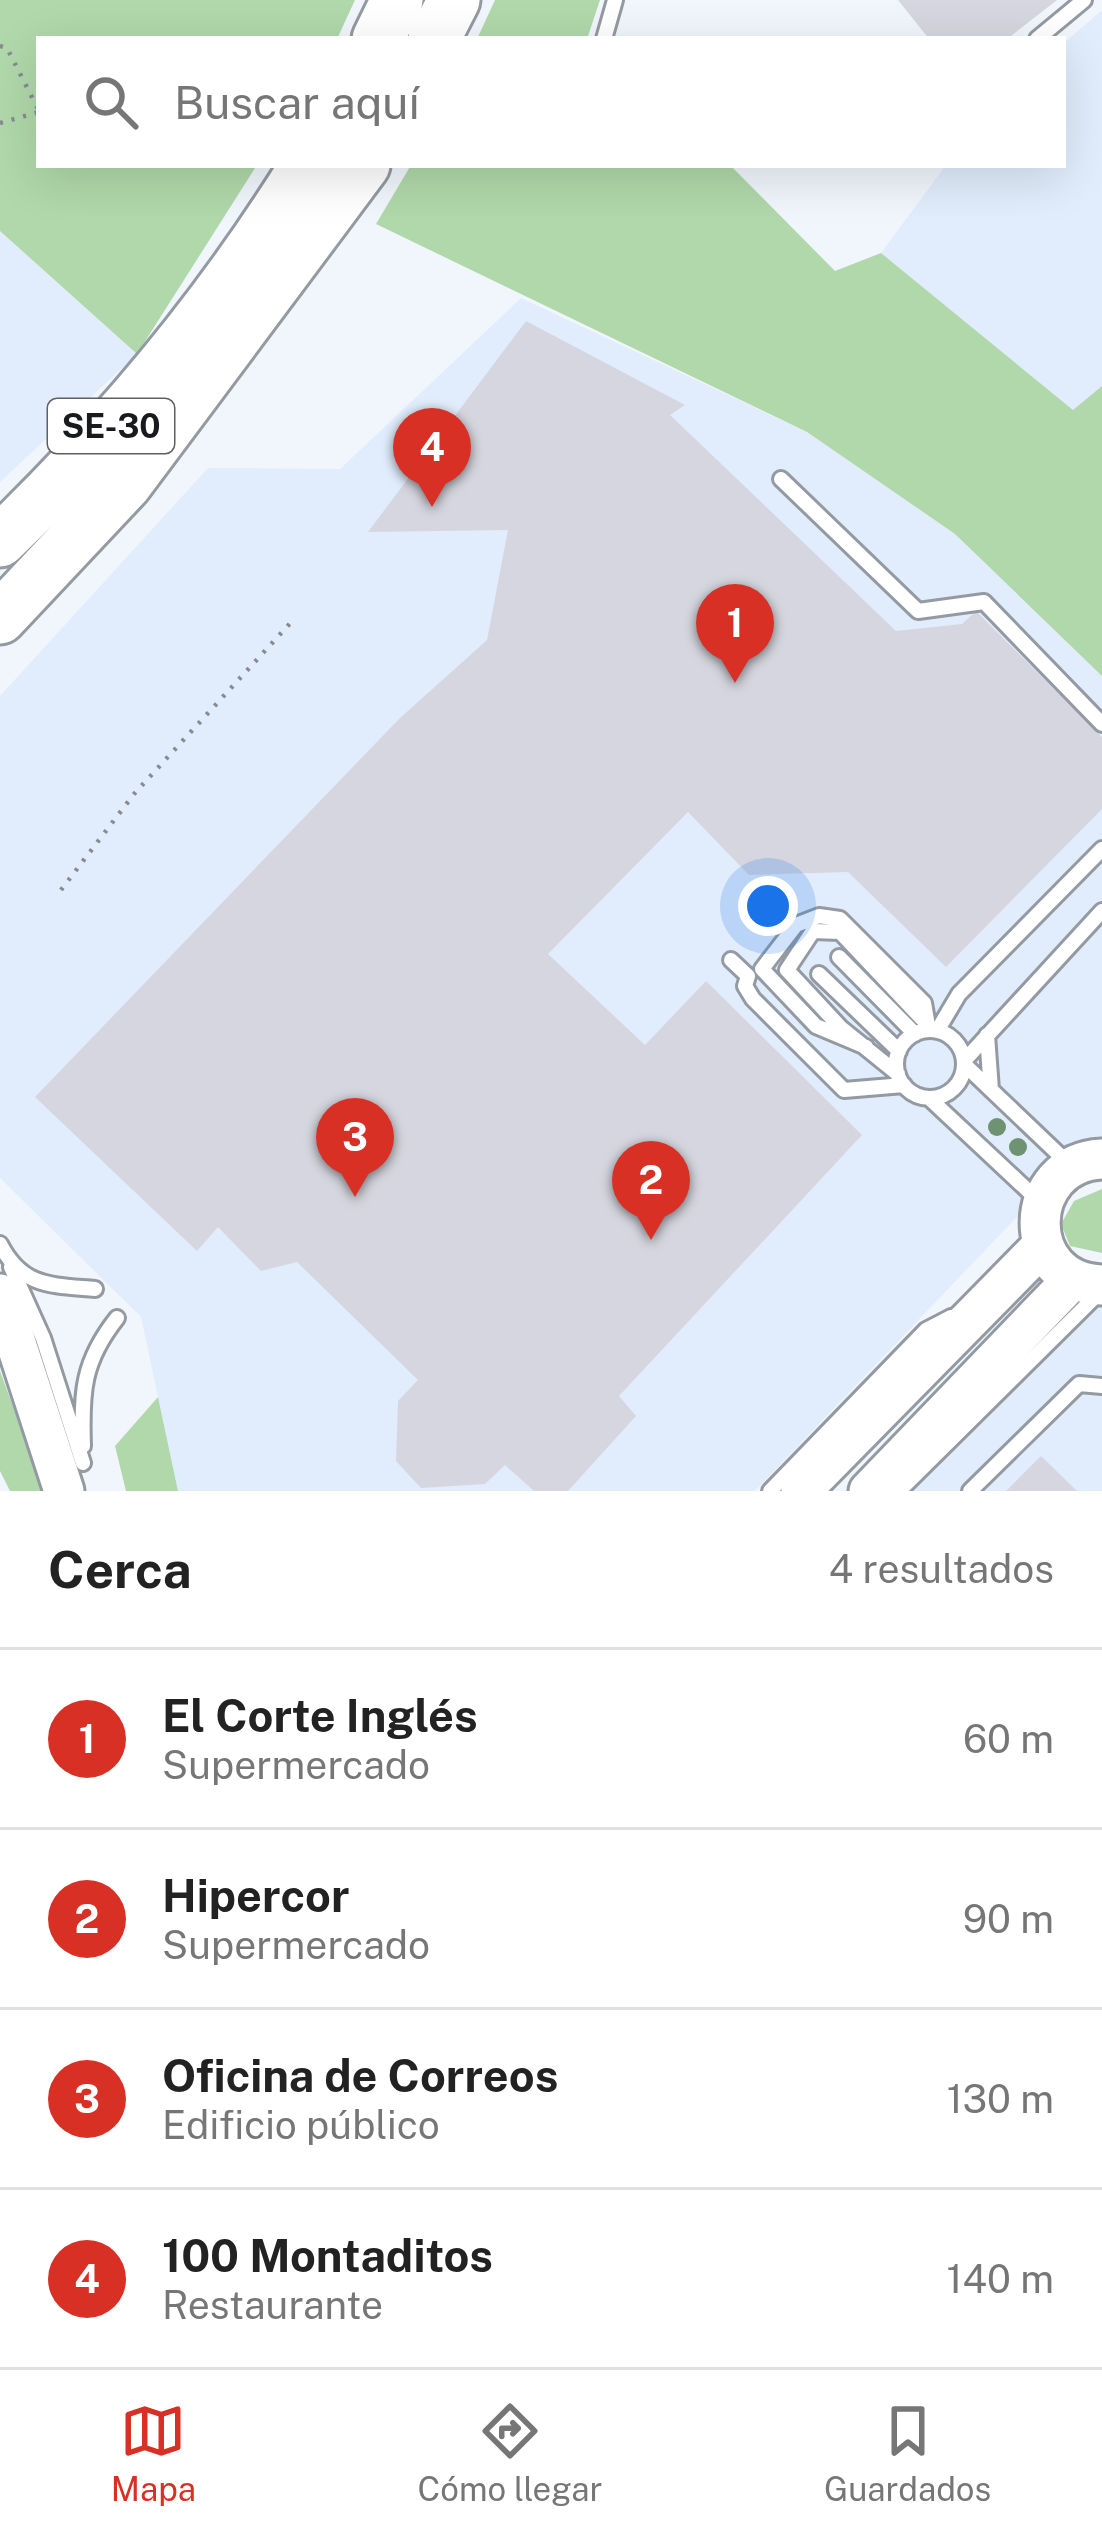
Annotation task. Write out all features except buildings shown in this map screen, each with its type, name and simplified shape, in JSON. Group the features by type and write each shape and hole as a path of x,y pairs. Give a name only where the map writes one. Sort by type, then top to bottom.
{"highway":[{"path":"379,36 397,0"},
{"path":"436,36 454,0"},
{"path":"0,618 126,484 237,308 306,168"},
{"path":"0,570 122,444 209,332 310,243 362,168"},
{"name":"SE-30","path":"0,541 120,417 237,308"}],"main road":[{"path":"801,1491 1042,1246 1041,1203 1086,1162"},
{"path":"869,1491 1092,1285 1042,1246"},
{"path":"6,1280 74,1477"}],"lane":[{"path":"605,36 615,0"},
{"path":"1041,36 1084,0"},
{"path":"782,479 918,611 985,602 1102,724"},
{"path":"899,1051 928,1030 1102,848"},
{"path":"929,1098 950,1092 964,1063 987,1035 1102,911"},
{"path":"901,1080 844,1090 745,986 796,926 819,916 840,919 924,1003 928,1030"},
{"path":"928,1030 840,932 813,931 788,970 901,1080 929,1098 1041,1203"},
{"path":"839,957 928,1030 952,1039 964,1063 991,1090 1086,1162"},
{"path":"730,961 755,972 816,1026 866,1047"},
{"path":"819,974 899,1051 901,1080"},
{"path":"987,1035 991,1090"},
{"path":"0,1244 6,1280 94,1289"},
{"path":"899,1491 1092,1285"},
{"path":"770,1491 926,1330 993,1295"},
{"path":"74,1477 91,1352 117,1318"},
{"path":"970,1491 1079,1384 1102,1386"}],"path":[{"path":"0,46 8,49 36,106"},
{"path":"0,123 36,113"},
{"path":"61,890 121,810 295,618"}],"shaded area":[{"path":"1102,10 1102,386 1074,411 881,253 944,168 1066,168 1066,41"},
{"path":"0,231 137,354 0,482"},
{"path":"521,298 807,432 955,534 1102,676 1102,1143 1014,1220 755,1491 178,1491 141,1317 0,1178 0,696 208,468 340,469"},
{"path":"1102,1274 1102,1491 885,1491"}],"green space":[{"path":"0,0 355,0 338,36 36,36 36,168 255,168 137,354 0,231"},
{"path":"495,0 600,0 588,36 478,36"},
{"path":"409,168 733,168 835,271 881,253 1073,410 1102,386 1102,676 955,534 807,432 376,224"},
{"path":"1102,1189 1102,1253 1070,1246 1061,1224 1074,1201"},
{"path":"0,1371 44,1491 10,1491 0,1471"},
{"path":"158,1397 178,1491 126,1491 115,1446"}],"place":[{"name":"100 Montaditos","path":"432,507"},
{"name":"El Corte Inglés","path":"735,683"},
{"name":"Oficina de Correos","path":"355,1197"},
{"name":"Hipercor","path":"651,1240"}]}
